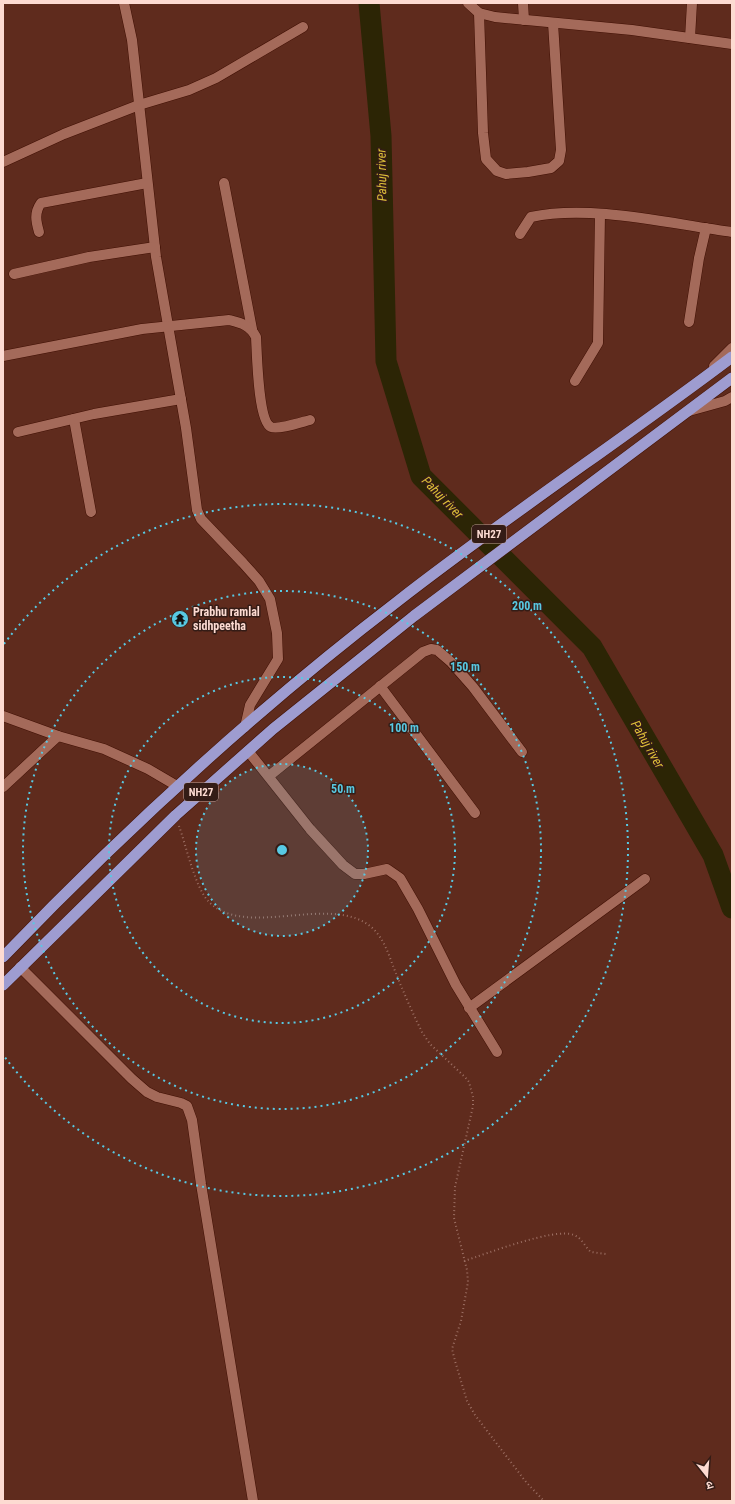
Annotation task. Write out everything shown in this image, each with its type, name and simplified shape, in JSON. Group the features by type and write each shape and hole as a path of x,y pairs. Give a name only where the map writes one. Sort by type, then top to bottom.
{"highway":[{"name":"NH27","path":"3,957 127,832 177,786 245,727 398,600 694,386 732,356"},
{"path":"720,366 731,379"},
{"name":"NH27","path":"3,986 20,967 176,815 248,751 332,681 414,616 731,379"}],"street":[{"path":"124,3 132,40 155,247 181,399 197,510 201,519 259,580 270,599 277,633 278,659 250,705 245,727"},
{"path":"468,3 479,13 524,20 590,25 732,44"},
{"path":"523,3 524,20"},
{"path":"690,38 692,3"},
{"path":"479,13 483,133 486,159 497,171 506,174 550,168 559,161 561,150 553,22"},
{"path":"3,162 64,134 139,104 189,90 216,78 303,27"},
{"path":"39,232 36,219 36,210 41,203 147,182"},
{"path":"224,183 252,329 256,337 262,409 266,423 272,428 279,428 310,420"},
{"path":"520,234 531,217 554,212 600,214 732,232"},
{"path":"575,381 598,342 600,214"},
{"path":"689,322 699,258 706,228"},
{"path":"14,274 89,257 155,247"},
{"path":"3,356 79,340 168,326 229,320 242,323 252,329"},
{"path":"694,386 732,348"},
{"path":"689,411 725,401 732,397"},
{"path":"18,432 74,419 181,399"},
{"path":"74,419 91,512"},
{"path":"269,776 423,652 431,649 437,650 451,662 522,752"},
{"path":"380,686 475,813"},
{"path":"3,716 58,736 84,742 124,757 177,786"},
{"path":"3,787 58,736"},
{"path":"248,751 310,829 343,865 355,874 364,874 386,869 400,878 418,909 469,1008 497,1052"},
{"path":"469,1008 645,879"},
{"path":"20,967 132,1079 147,1092 157,1097 181,1103 189,1109 253,1501"}],"path":[{"path":"176,815 198,882 208,901 220,911 256,917 335,914 358,919 370,926 378,934 386,948 422,1032 430,1044 465,1077 471,1087 473,1106 456,1180 454,1203 454,1218 468,1282 452,1349 464,1392 475,1415 526,1482 544,1501"},
{"path":"464,1261 553,1234 573,1234 578,1237 591,1252 606,1254"}],"waterway":[{"name":"Pahuj river","path":"369,3 381,136 386,361 421,476 592,647 713,855 732,908"}],"place":[{"name":"Prabhu ramlal sidhpeetha","path":"180,619"}]}
